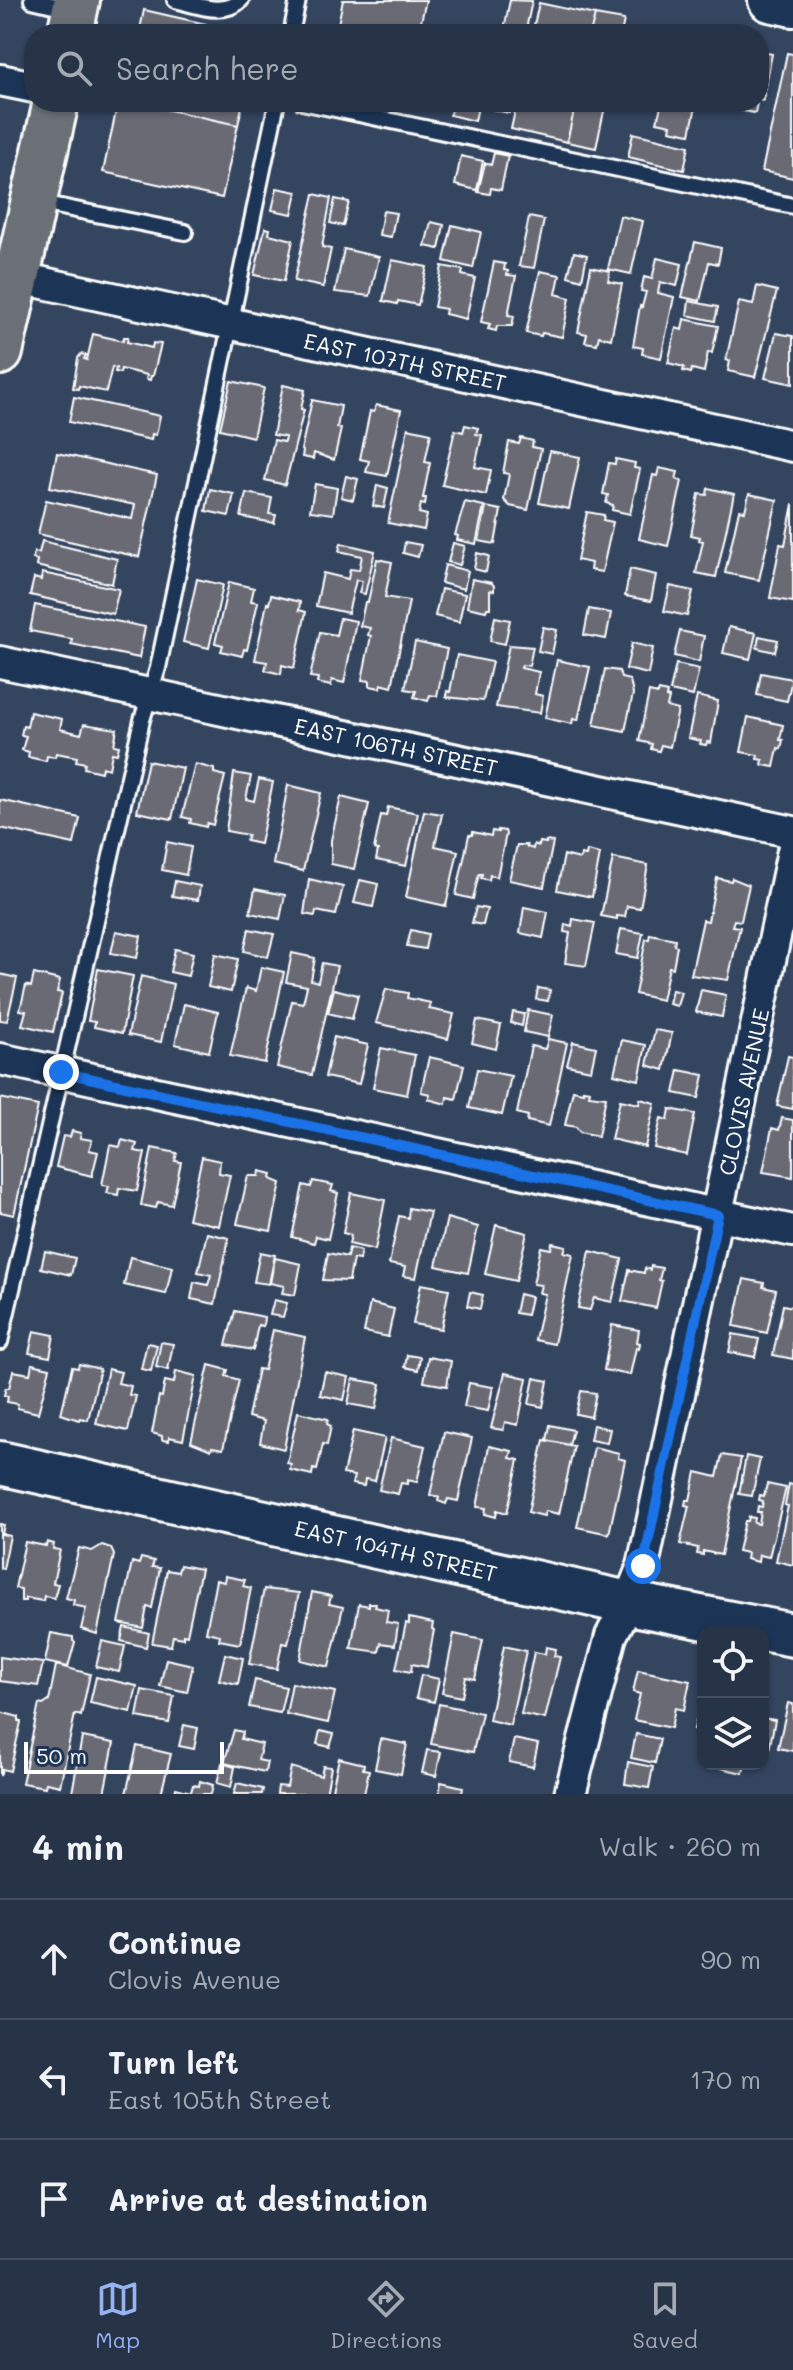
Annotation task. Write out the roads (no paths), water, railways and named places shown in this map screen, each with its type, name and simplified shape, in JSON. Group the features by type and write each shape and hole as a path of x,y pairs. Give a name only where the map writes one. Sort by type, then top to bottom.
{"main road":[{"path":"0,352 54,112"}],"street":[{"path":"770,0 793,5"},
{"path":"0,80 24,85"},
{"name":"EAST 107TH STREET","path":"16,277 793,446"},
{"name":"EAST 106TH STREET","path":"0,662 793,832"},
{"name":"CLOVIS AVENUE","path":"570,1794 611,1636 643,1566 793,851"},
{"path":"0,1059 793,1231"},
{"name":"EAST 104TH STREET","path":"0,1463 628,1603 793,1635"}],"lane":[{"path":"32,0 74,15"},
{"path":"175,0 219,10 234,6 241,0"},
{"path":"293,24 298,0"},
{"path":"0,1342 149,694 158,668 275,112"},
{"path":"349,112 793,206"},
{"path":"35,202 185,232"}]}
